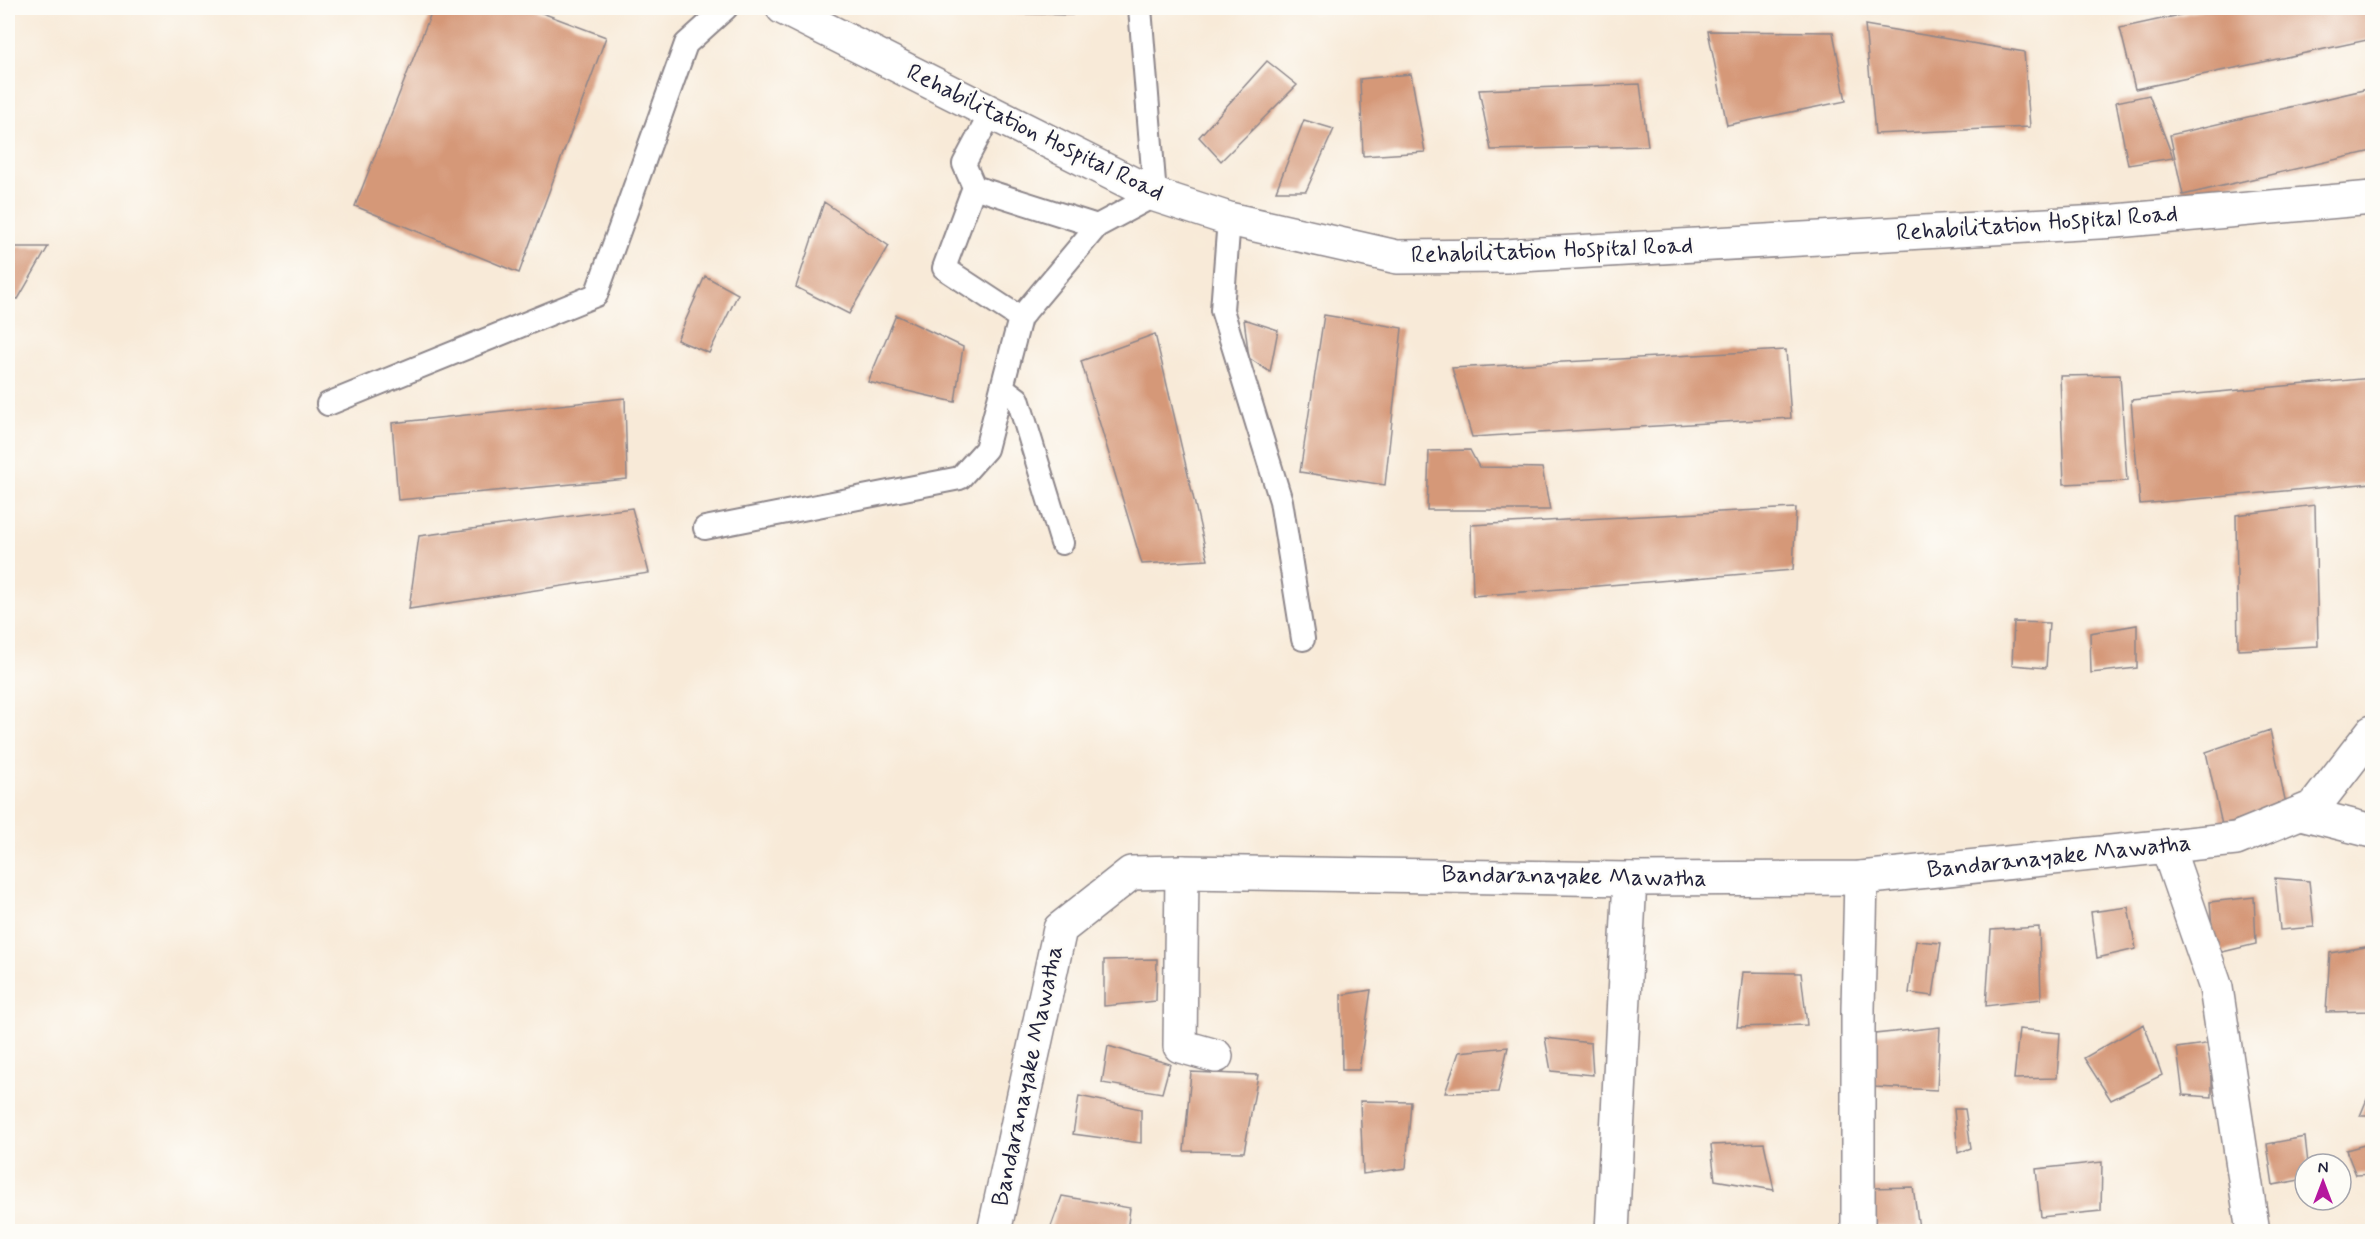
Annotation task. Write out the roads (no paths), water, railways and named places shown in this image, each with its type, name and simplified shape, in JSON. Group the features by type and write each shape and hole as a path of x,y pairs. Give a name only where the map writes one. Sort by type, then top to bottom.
{"street":[{"name":"Rehabilitation Hospital Road","path":"783,8 1155,195 1229,219 1397,257 1505,256 2116,221 2373,198"},
{"name":"Bandaranayake Mawatha","path":"994,1232 1060,929 1131,873 1630,879 1861,878 2236,839 2314,807 2373,732"},
{"path":"2301,813 2373,831"},
{"path":"2167,846 2216,988 2253,1232"},
{"path":"1182,872 1180,1046 1216,1056"},
{"path":"1858,1232 1858,1009 1861,878"},
{"path":"1612,1232 1630,879"}],"lane":[{"path":"328,404 596,295 686,44 726,8"},
{"path":"705,528 960,478 986,448 1020,318 1097,226 1155,195 1140,8"},
{"path":"991,113 964,164 974,187 944,268 1020,318"},
{"path":"974,187 1097,226"},
{"path":"1229,219 1222,310 1281,501 1304,639"},
{"path":"1002,387 1018,399 1062,543"}]}
